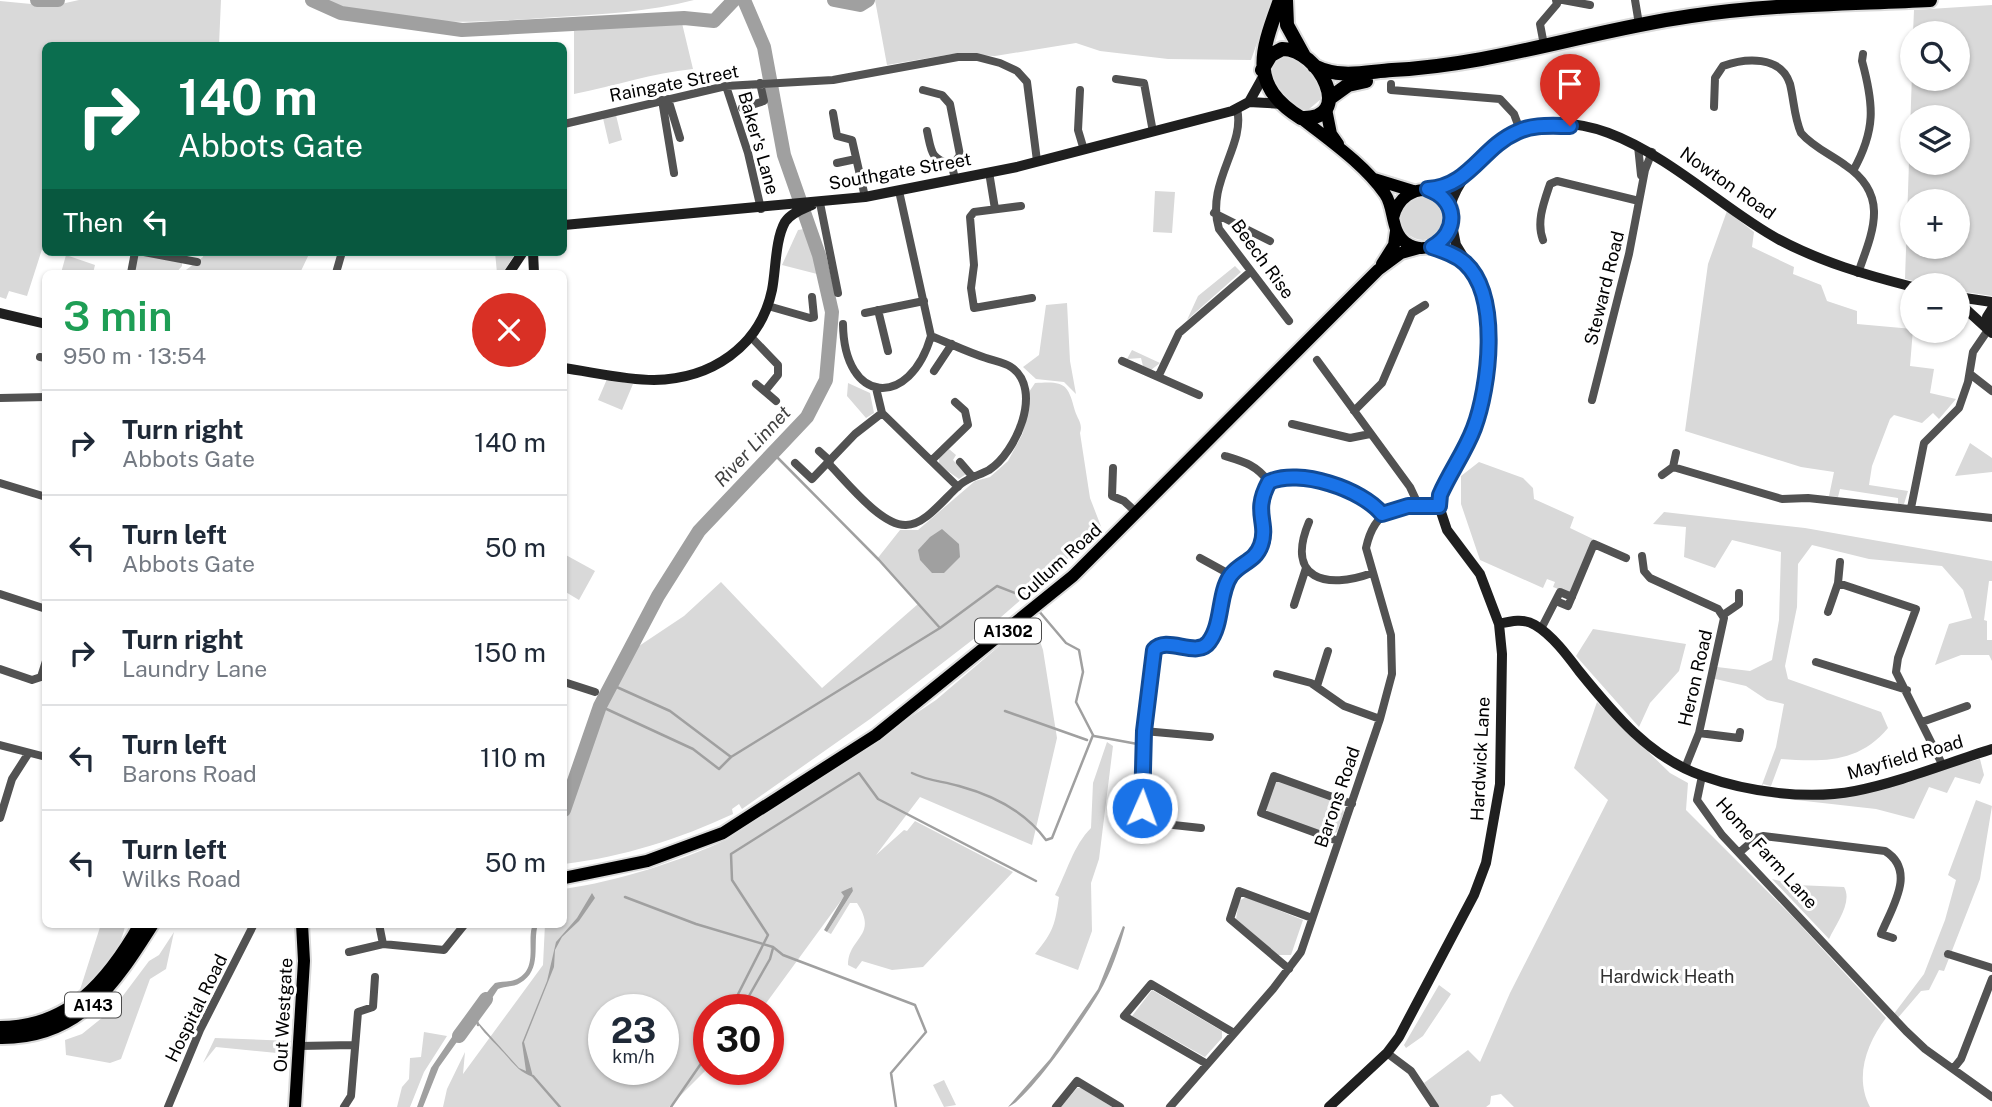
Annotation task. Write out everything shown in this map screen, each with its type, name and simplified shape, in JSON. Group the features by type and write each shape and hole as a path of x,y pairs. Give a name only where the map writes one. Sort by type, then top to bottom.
{"highway":[{"path":"1280,0 1264,46 1262,74 1284,104 1301,118 1315,116 1348,85 1404,70"},
{"path":"1286,0 1287,25 1309,62 1321,75 1328,104"},
{"path":"1262,74 1271,55 1282,49 1341,75 1483,60 1639,24 1741,10 1930,0"}],"main road":[{"path":"1328,104 1331,134 1341,151"},
{"path":"1301,118 1373,179 1388,197 1395,224 1405,242 1425,247 1448,235 1452,225 1450,207 1445,199 1428,189 1413,191 1373,179"},
{"path":"1395,224 1396,206 1413,191"},
{"name":"Cullum Road","path":"1378,270 1394,245 1395,224"},
{"name":"Cullum Road","path":"567,877 647,861 723,833 754,816 876,735 1037,607 1138,513 1378,270 1401,253 1425,247"},
{"name":"A143","path":"0,1027 38,1022 79,1003 116,964 138,928"},
{"name":"A143","path":"0,1038 28,1036 58,1027 81,1014 120,977 151,928"},
{"name":"Out Westgate","path":"295,1107 304,961 302,928"}],"street":[{"path":"1544,45 1540,24 1557,4 1556,0"},
{"path":"1563,0 1590,5"},
{"path":"1634,0 1639,24"},
{"path":"1853,171 1867,144 1871,129 1872,107 1862,61 1863,54"},
{"name":"Raingate Street","path":"567,123 726,86 833,80 958,57 987,59 1010,67 1023,76 1029,89 1037,161"},
{"path":"1716,101 1715,78 1723,66 1746,60 1772,64 1787,77 1801,133 1853,171 1871,194 1875,206 1873,228 1858,273"},
{"path":"1262,74 1249,102 1284,104"},
{"path":"1116,79 1144,83 1153,132"},
{"path":"742,108 764,101 762,83"},
{"path":"1391,83 1391,90 1500,99 1514,114 1520,130"},
{"name":"Baker's Lane","path":"726,86 766,209"},
{"path":"923,90 942,95 950,104 960,155 952,166 955,179"},
{"path":"1080,90 1078,130 1084,150"},
{"path":"665,99 680,138"},
{"path":"665,99 674,173"},
{"name":"Southgate Street","path":"567,225 808,205 899,191 1084,150 1237,109 1249,102"},
{"name":"Beech Rise","path":"1237,109 1238,124 1216,193 1214,213 1219,229 1289,321"},
{"path":"833,113 837,136 852,140 865,197"},
{"name":"Nowton Road","path":"1450,207 1456,189 1490,149 1520,130 1570,126 1607,132 1652,152 1757,227 1802,251 1858,273 1900,284"},
{"path":"927,131 935,159 952,166"},
{"name":"Steward Road","path":"1638,146 1642,181"},
{"name":"Steward Road","path":"1592,400 1642,181 1652,152"},
{"path":"837,163 856,159"},
{"path":"989,172 995,209"},
{"name":"Nowton Road","path":"1428,189 1442,188 1467,176"},
{"path":"1543,240 1538,229 1546,195 1550,184 1557,181 1639,201"},
{"path":"843,324 846,359 862,382 876,388 898,384 913,374 926,355 931,336 899,191"},
{"path":"567,368 654,380 682,376 720,363 752,338 768,306 785,223 808,205 838,293"},
{"path":"1021,206 975,212 968,220 974,265 971,288 974,308 1032,298"},
{"path":"766,209 785,223"},
{"name":"Beech Rise","path":"1214,213 1270,241"},
{"path":"1452,225 1465,264"},
{"path":"1201,828 1156,823 1143,814 1144,731 1154,650 1160,645 1200,648 1208,644 1231,575 1258,552 1263,538 1259,509 1269,482 1278,478 1300,477 1363,495 1382,514 1418,504 1439,506 1448,478 1473,429 1487,374 1490,335 1484,304 1474,274 1465,264 1449,253 1425,247"},
{"path":"165,256 197,262"},
{"path":"512,270 524,256"},
{"path":"1159,375 1179,333 1250,272"},
{"path":"768,306 810,318 814,317 812,297"},
{"path":"1970,299 1992,302"},
{"path":"865,313 924,301"},
{"path":"1354,411 1382,383 1412,313 1425,305"},
{"path":"1990,331 1987,317 1992,309"},
{"path":"878,310 888,351"},
{"path":"0,313 42,323"},
{"path":"1970,313 1990,331"},
{"path":"1911,508 1924,443 1959,408 1970,374 1973,352 1990,331"},
{"path":"819,451 891,523 907,525 918,523 958,487 972,476 989,470 1008,451 1024,420 1025,393 1018,373 1011,367 931,336"},
{"path":"752,338 778,365 778,375 765,391"},
{"path":"934,371 952,344"},
{"path":"1317,360 1410,487 1418,504"},
{"path":"1122,361 1159,375 1199,395"},
{"path":"1970,374 1992,391"},
{"path":"756,384 776,401"},
{"path":"876,388 882,413 958,487"},
{"path":"0,398 42,397"},
{"path":"932,460 968,425 965,411 955,402"},
{"path":"795,463 812,479 855,434 882,413"},
{"path":"1292,424 1350,438 1370,434"},
{"path":"1662,475 1673,467 1676,453"},
{"path":"1224,456 1259,468 1269,482"},
{"path":"960,462 972,476"},
{"path":"1673,467 1782,499 1808,498 1992,518"},
{"path":"1113,468 1112,496 1124,501 1138,513"},
{"path":"0,496 2,484 42,496"},
{"name":"Hardwick Lane","path":"1329,1107 1387,1053 1433,977 1474,895 1486,863 1500,784 1502,654 1499,624 1480,574 1447,530 1439,506"},
{"name":"Barons Road","path":"1170,1107 1290,969 1301,952 1387,697 1393,656 1387,615 1366,548 1375,521 1382,514"},
{"path":"1309,522 1300,554 1306,568 1330,582 1342,583 1372,573"},
{"path":"1541,629 1556,601 1568,606 1594,544 1626,558"},
{"name":"Heron Road","path":"1642,556 1644,571 1650,578 1718,609 1723,615 1699,733 1685,768"},
{"path":"1200,558 1231,575"},
{"path":"1828,612 1838,583 1840,562"},
{"path":"1294,605 1306,568"},
{"path":"1838,583 1916,609 1898,658 1896,672 1942,764"},
{"path":"1723,615 1739,604 1739,593"},
{"path":"0,594 42,608"},
{"path":"1499,624 1521,620 1541,629 1625,724 1656,751 1702,776"},
{"path":"1317,686 1328,651"},
{"path":"1816,662 1907,690"},
{"path":"0,669 42,681"},
{"path":"1277,674 1317,686 1344,706 1380,719"},
{"path":"567,683 595,692"},
{"path":"1922,722 1967,706"},
{"path":"1144,731 1210,737"},
{"path":"1699,733 1739,738 1740,732"},
{"path":"0,745 42,756"},
{"name":"Mayfield Road","path":"1702,776 1754,789 1843,793 1878,785 1992,749"},
{"path":"0,818 12,779 28,754"},
{"path":"1338,841 1259,817 1275,773 1352,804"},
{"name":"Home Farm Lane","path":"1702,776 1698,792 1701,808 1740,852 1906,1031 1952,1069 1992,1097"},
{"path":"1740,852 1756,838 1763,836 1885,851 1898,863 1902,878 1881,934 1893,938"},
{"path":"1290,969 1228,922 1240,886 1312,918"},
{"name":"Hospital Road","path":"168,1107 200,1030 252,928"},
{"path":"380,928 383,944"},
{"path":"349,952 377,948 383,944 444,950 462,928"},
{"path":"1948,954 1992,968"},
{"path":"344,1107 351,1096 358,1012 373,1007 376,977"},
{"path":"1952,1069 1961,1059 1992,979"},
{"path":"1208,1065 1121,1019 1154,981 1234,1033"},
{"path":"299,1046 354,1045"},
{"path":"1387,1053 1411,1071 1435,1107"},
{"path":"1056,1107 1080,1078 1120,1107"}],"green space":[{"path":"79,0 221,0 219,42 42,42 42,249 27,296 9,291 6,299 0,297 0,1 52,6"},
{"path":"325,0 694,0 626,12 439,22 380,16"},
{"path":"875,0 1272,0 1251,60 1168,59 1100,51 1076,43 995,56 952,54 887,65"},
{"path":"1992,5 1992,296 1970,293 1970,273 1905,273 1906,259 1970,259 1970,189 1908,189 1909,175 1970,175 1970,105 1911,105 1911,91 1970,91 1970,21 1914,21 1914,10"},
{"path":"681,19 693,69 574,94 574,31"},
{"path":"1288,53 1306,66 1319,84 1321,99 1308,110 1293,106 1287,101 1277,87 1271,71 1269,64"},
{"path":"615,111 622,140 609,144 602,114"},
{"path":"1155,191 1175,192 1172,233 1153,232"},
{"path":"1423,196 1438,203 1445,218 1438,233 1423,240 1408,233 1401,218 1408,203"},
{"path":"1727,211 1754,232 1752,247 1794,267 1793,274 1821,285 1827,301 1857,311 1857,324 1900,328 1900,343 1912,343 1910,366 1934,369 1930,393 1956,399 1939,419 1933,413 1922,423 1894,415 1872,466 1869,485 1908,491 1904,504 1898,504 1898,498 1840,489 1838,497 1829,496 1834,472 1801,467 1685,431 1708,264"},
{"path":"810,228 821,275 782,265 798,230"},
{"path":"66,256 95,265 94,270 62,270"},
{"path":"137,256 182,263 179,270 134,270"},
{"path":"308,256 301,270 186,270 203,257"},
{"path":"495,256 514,256 505,270 497,270"},
{"path":"1235,266 1241,272 1187,320 1198,296"},
{"path":"1067,303 1070,361 1076,394 1064,382 1036,379 1023,367 1039,355 1046,305"},
{"path":"1132,350 1160,363 1151,370 1143,366 1141,358 1127,359"},
{"path":"607,379 633,384 622,410 598,400"},
{"path":"848,383 870,393 874,413 866,418 847,396"},
{"path":"1035,383 1059,384 1067,389 1081,424 1090,498 1102,529 993,624 870,719 742,809 739,804 732,809 733,814 650,846 567,864 567,812 607,701 633,650 684,616 721,582 822,688 918,604 877,559 900,530 918,530 975,481 990,477 1008,461 1023,433 1027,395"},
{"path":"1970,443 1992,458 1992,472 1955,476"},
{"path":"949,449 956,455 953,460 966,474 959,479 939,465 939,458"},
{"path":"1479,462 1523,478 1533,488 1534,499 1574,517 1570,528 1595,540 1571,594 1553,587 1555,582 1547,579 1543,588 1480,560 1461,504 1461,476"},
{"path":"1664,512 1805,528 1992,561 1992,581 1989,581 1984,620 1987,621 1987,640 1992,640 1992,661 1989,655 1961,655 1935,665 1949,624 1972,618 1963,590 1942,566 1869,559 1812,545 1798,564 1797,607 1785,666 1788,679 1881,712 1888,728 1865,748 1839,758 1781,759 1771,786 1763,784 1760,790 1776,747 1784,704 1767,700 1746,686 1711,678 1717,667 1750,671 1772,660 1779,620 1781,552 1732,540 1715,568 1684,557 1686,527 1653,524"},
{"path":"567,556 595,571 579,600 567,593"},
{"path":"1032,618 1043,650 1057,738 1032,845 920,797 876,855 904,830 907,831 915,821 1013,872 923,967 892,970 862,961 856,969 848,965 852,948 864,930 863,914 857,903 850,903 831,934 827,932 853,891 851,887 773,994 693,994 693,1083 669,1107 443,1107 447,1089 465,1052 463,1074 543,965 545,928 567,928 567,888 648,870 728,839 936,700"},
{"path":"1593,629 1686,644 1679,671 1650,703 1639,727 1576,656"},
{"name":"Hardwick Heath","path":"1597,702 1670,773 1688,783 1686,810 1793,917 1886,1018 1868,1049 1863,1072 1865,1096 1870,1107 1514,1107 1501,1094 1491,1096 1490,1104 1486,1107 1439,1107 1424,1083 1468,1050 1480,1062 1510,993 1608,800 1574,768"},
{"path":"1107,742 1113,746 1099,859 1091,883 1092,931 1078,970 1035,954 1053,927 1059,897 1055,895 1075,851 1091,828 1093,783"},
{"path":"1980,759 1984,775 1980,784 1955,777 1947,793 1929,787 1914,819 1876,809 1761,796 1831,798"},
{"path":"1280,780 1341,804 1344,812 1337,832 1330,835 1269,813 1265,809 1275,781"},
{"path":"1976,800 1992,806 1980,879 1944,971 1939,970 1929,990 1921,991 1897,1019 1893,1015 1924,974 1945,920 1956,880 1948,875"},
{"path":"1772,879 1796,885 1844,887 1845,906 1829,939"},
{"path":"1246,897 1303,920 1291,955 1278,955 1236,919 1239,901"},
{"path":"100,928 124,928 113,956 78,996"},
{"path":"174,932 166,969 150,979 121,1059 110,1063 66,1055 65,1040 82,1034 113,1009 149,961 159,955"},
{"path":"1439,985 1451,994 1423,1036 1406,1048 1404,1045"},
{"path":"1152,990 1222,1031 1222,1038 1205,1057 1132,1016"},
{"path":"424,1032 447,1036 424,1072 410,1107 397,1107 402,1087 409,1079 410,1058 421,1057"},
{"path":"215,1038 292,1041 291,1057 277,1053 216,1047 203,1063"},
{"path":"944,1080 956,1105 944,1107 933,1085"},
{"path":"1077,1088 1082,1088 1112,1107 1061,1107"}],"shaded area":[{"path":"942,529 959,544 960,557 944,573 932,573 920,560 918,550"},
{"path":"852,887 853,891 827,932 824,930 844,896 841,892"},
{"path":"592,893 595,898 579,921 562,937 555,950 554,967 524,1042 533,1077 517,1067 477,1021 519,1068 526,1071 522,1043 547,981 556,942 577,918"},
{"path":"1123,926 1125,927 1114,961 1092,1004 1029,1089 1008,1107 1050,1059 1098,989"},
{"path":"532,928 537,928 532,971 518,984 498,989 477,1021 478,1005 495,983 517,979 528,969"},
{"path":"469,1012 469,1025 439,1067 423,1107 417,1107 431,1068"}],"waterway":[{"path":"37,0 58,0"},
{"path":"312,0 341,13 462,30 684,18 714,21 734,0"},
{"name":"River Linnet","path":"567,801 600,706 658,596 699,531 807,417 826,380 832,312 819,255 784,155 764,47 744,0"},
{"path":"834,0 860,5 868,0"},
{"path":"774,454 879,560 940,628"},
{"path":"600,706 693,749 719,769 731,757 940,628 997,586 1025,597 1031,603"},
{"path":"912,773 995,799 1028,821 1046,840 1052,838 1093,735 1076,702 1083,672 1079,650 1066,643 1038,610"},
{"path":"610,684 670,711 731,757"},
{"path":"1005,711 1087,740"},
{"path":"1094,736 1143,745"},
{"path":"738,994 768,935 732,880 731,854 859,773 878,799 1036,881"},
{"path":"625,897 696,924 773,947 783,955 915,1005 926,1032 891,1073 896,1107"},
{"path":"750,994 770,959 773,948"},
{"name":"River Linnet","path":"459,1036 486,999"},
{"path":"475,1014 478,1025"},
{"path":"671,1107 693,1075"},
{"path":"533,1076 560,1107"}],"route":[{"path":"1142,808 1144,731 1152,654 1160,645 1200,648 1211,640 1231,575 1251,561 1262,544 1259,509 1269,482 1278,478 1300,477 1363,495 1373,502 1382,514 1418,504 1439,506 1440,495 1473,429 1483,398 1490,335 1474,274 1449,253 1432,247 1448,235 1452,216 1445,199 1428,189 1452,185 1467,176 1490,149 1520,130 1548,125 1570,126"}]}
